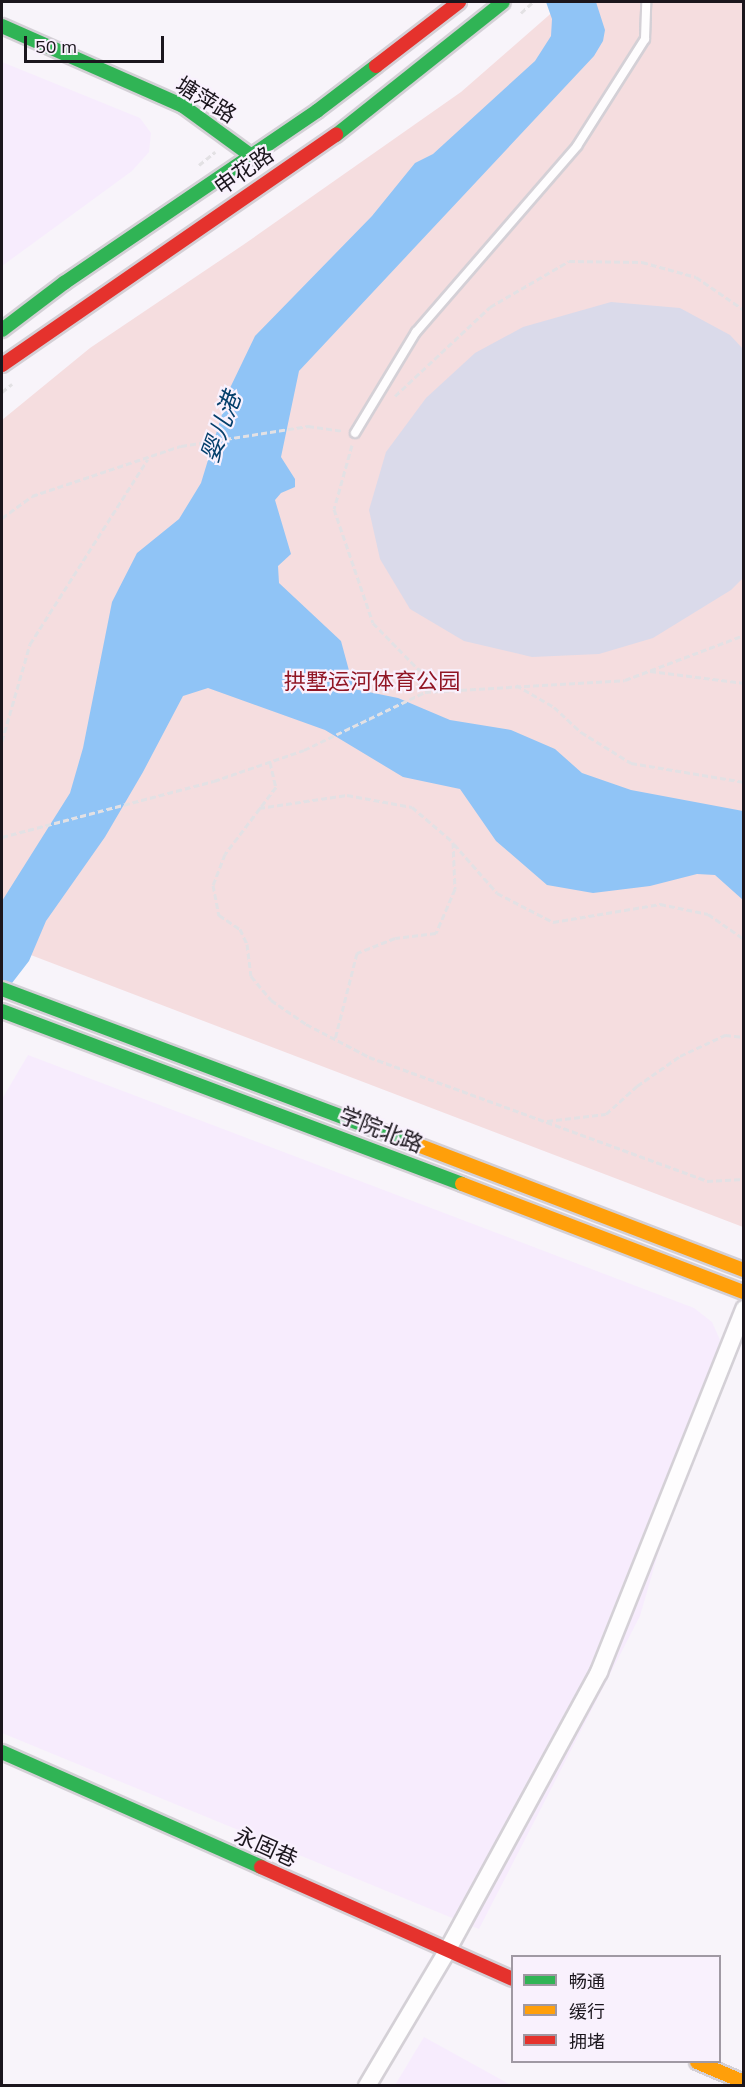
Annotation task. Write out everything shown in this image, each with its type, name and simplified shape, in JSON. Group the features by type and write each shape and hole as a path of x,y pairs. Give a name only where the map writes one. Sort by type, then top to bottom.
{"main road":[{"name":"申花路","path":"2,330 73,277 253,157 364,77 459,2"},
{"name":"申花路","path":"2,365 341,131 502,2"},
{"name":"塘萍路","path":"2,26 183,106 253,157"},
{"name":"学院北路","path":"2,989 272,1089 744,1270"},
{"name":"学院北路","path":"6,1012 744,1292"},
{"name":"永固巷","path":"2,1752 511,1978"},
{"path":"701,2063 744,2082"}],"street":[{"path":"367,2085 447,1951 599,1672 744,1310"}],"lane":[{"path":"355,433 416,333 577,146 645,39 646,2"}],"path":[{"path":"525,9 533,2"},
{"path":"388,402 490,307 569,261 642,262 696,277 744,310"},
{"path":"2,518 32,496 181,446 308,426 355,433 334,509 373,623 417,668 451,690"},
{"path":"2,741 30,644 148,457"},
{"path":"2,835 18,834 143,801 270,762 304,750 425,692 625,680 744,635"},
{"path":"648,671 744,683"},
{"path":"515,685 554,707 581,732 631,763 744,782"},
{"path":"270,762 276,787 257,808 225,854 213,885 219,915 240,929 247,944 251,976 271,1000 306,1024 369,1057 707,1181 744,1179"},
{"path":"257,808 347,795 412,807 453,842 497,893 553,922 660,904 708,914 744,939"},
{"path":"335,1039 357,953 395,938 436,933 455,889 453,842"},
{"path":"545,1122 606,1114 637,1086 680,1056 725,1035 744,1037"}],"shaded area":[{"path":"2,62 140,118 151,133 149,152 132,171 2,266"},
{"path":"28,1055 694,1308 712,1322 720,1340 640,1616 479,1929 2,1733 2,1099"},
{"path":"424,2037 511,2085 395,2085"}],"green space":[{"name":"拱墅运河体育公园","path":"564,2 743,2 743,1227 2,944 2,420 90,348 243,245 461,92"}],"water":[{"name":"婴儿港","path":"546,2 596,2 605,30 603,41 594,56 299,371 281,457 295,479 295,487 281,493 275,500 291,554 278,566 279,583 341,641 354,689 398,698 450,720 511,730 555,749 582,773 631,790 743,811 743,900 715,875 697,874 650,886 593,893 547,885 496,841 460,789 403,777 325,730 208,688 183,696 105,837 46,921 29,961 2,996 2,901 70,793 83,748 112,602 137,553 179,519 201,483 230,388 255,336 372,216 415,163 433,154 535,61 551,36 552,19"}],"building":[{"path":"611,302 680,308 730,335 744,350 744,577 731,590 653,638 599,654 532,657 464,641 410,609 380,559 369,510 386,452 426,398 475,353 523,327"}],"traffic: fast":[{"path":"336,135 503,2"},
{"path":"2,26 183,106 253,157"},
{"path":"2,330 64,283 317,111 376,66"},
{"path":"2,989 410,1142"},
{"path":"2,1011 462,1184"},
{"path":"2,1752 261,1867"}],"traffic: slow":[{"path":"410,1142 744,1270"},
{"path":"462,1184 744,1292"},
{"path":"699,2063 744,2082"}],"traffic: jam":[{"path":"376,66 459,2"},
{"path":"2,365 336,135"},
{"path":"261,1867 511,1979"}]}
